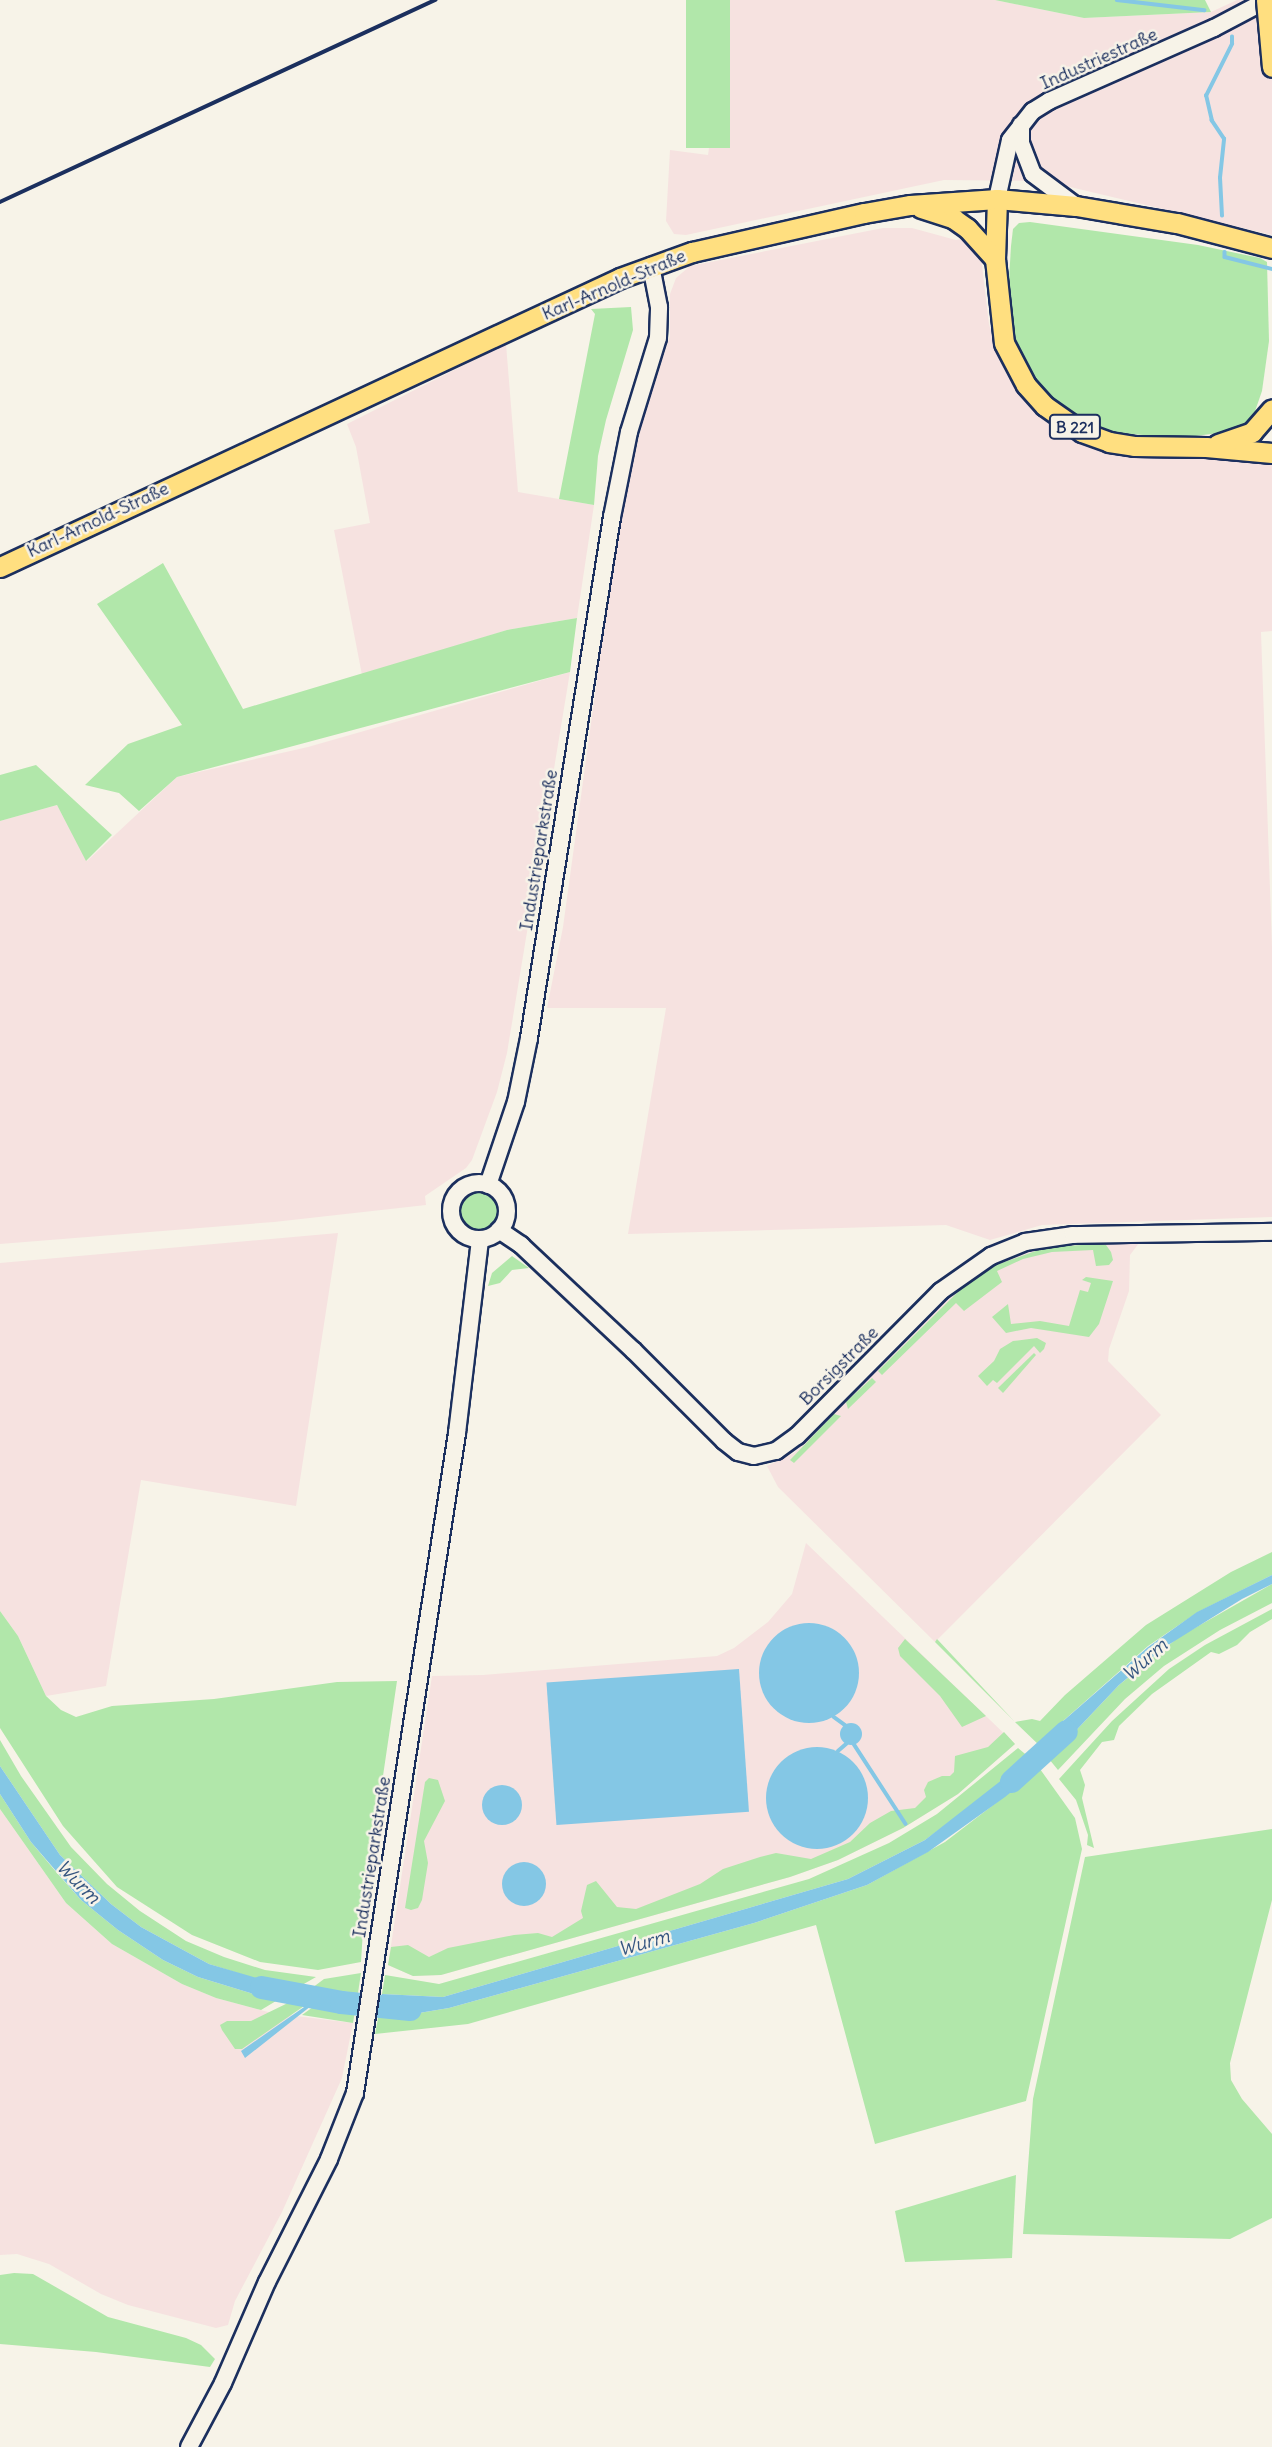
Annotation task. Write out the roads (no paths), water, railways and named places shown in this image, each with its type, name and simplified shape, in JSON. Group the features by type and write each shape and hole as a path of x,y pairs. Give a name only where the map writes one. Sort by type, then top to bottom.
{"main road":[{"path":"1267,0 1272,68"},
{"name":"Karl-Arnold-Straße","path":"0,566 651,266 692,252 798,225 910,205 996,199 1076,206 1177,223 1272,248"},
{"name":"B 221","path":"996,199 995,259 1004,343 1019,374 1045,407 1082,432 1110,442 1272,453"},
{"path":"910,205 954,219 967,228 995,259"},
{"name":"B 221","path":"1206,447 1252,432 1272,410"}],"street":[{"name":"Industriestraße","path":"996,199 1005,153 1021,125 1049,101 1214,29 1267,0"},
{"path":"1021,125 1021,143 1033,174 1076,206"},
{"name":"Industrieparkstraße","path":"488,1185 516,1102 529,1038 612,517 629,432 658,338 659,307 651,266"},
{"path":"479,1183 496,1189 506,1204 507,1214 499,1230 480,1239 458,1230 451,1216 451,1206 461,1190 479,1183"},
{"name":"Borsigstraße","path":"499,1230 521,1245 624,1340 724,1441 738,1452 754,1456 776,1451 797,1436 941,1291 991,1256 1025,1242 1073,1235 1272,1232"},
{"name":"Industrieparkstraße","path":"189,2447 223,2383 250,2319 346,2120 355,2093 457,1433 480,1239"}],"water":[{"path":"1272,1575 1272,1584 1242,1599 1165,1647 1119,1685 1049,1759 1041,1747 1046,1736 1148,1647 1197,1612"},
{"path":"809,1623 828,1626 845,1637 856,1654 859,1673 856,1692 845,1709 828,1720 809,1723 790,1720 773,1709 762,1692 759,1673 762,1654 773,1637 790,1626"},
{"path":"739,1669 749,1812 556,1825 546,1682"},
{"path":"851,1723 859,1726 862,1734 859,1742 851,1745 843,1742 840,1734 843,1726"},
{"path":"817,1747 836,1751 853,1762 864,1779 868,1798 864,1817 853,1834 836,1845 817,1849 798,1845 781,1834 770,1817 766,1798 770,1779 781,1762 798,1751"},
{"path":"1030,1758 1040,1769 1005,1797 928,1852 867,1885 754,1923 449,2008 407,2015 379,2013 382,1994 443,1997 848,1879 925,1840"},
{"path":"0,1766 60,1855 111,1904 141,1927 209,1964 295,1989 276,2001 198,1977 163,1960 118,1930 81,1900 31,1842 0,1794"},
{"path":"502,1785 516,1791 522,1805 516,1819 502,1825 488,1819 482,1805 488,1791"},
{"path":"524,1862 540,1868 546,1884 540,1900 524,1906 508,1900 502,1884 508,1868"},
{"path":"312,1988 358,1993 355,2011 317,2004 311,2006 245,2058 241,2051 307,2005 294,2000"}],"waterway":[{"path":"1117,0 1204,10"},
{"path":"1222,216 1220,178 1224,139 1212,121 1206,96 1232,44 1232,37"},
{"path":"1225,252 1225,257 1272,269"},
{"path":"834,1717 845,1725"},
{"name":"Wurm","path":"1011,1781 1066,1731"},
{"path":"838,1751 846,1744"},
{"path":"854,1744 906,1824"},
{"name":"Wurm","path":"261,1987 341,2002 410,2009"}],"railway":[{"path":"0,202 435,0"}]}
